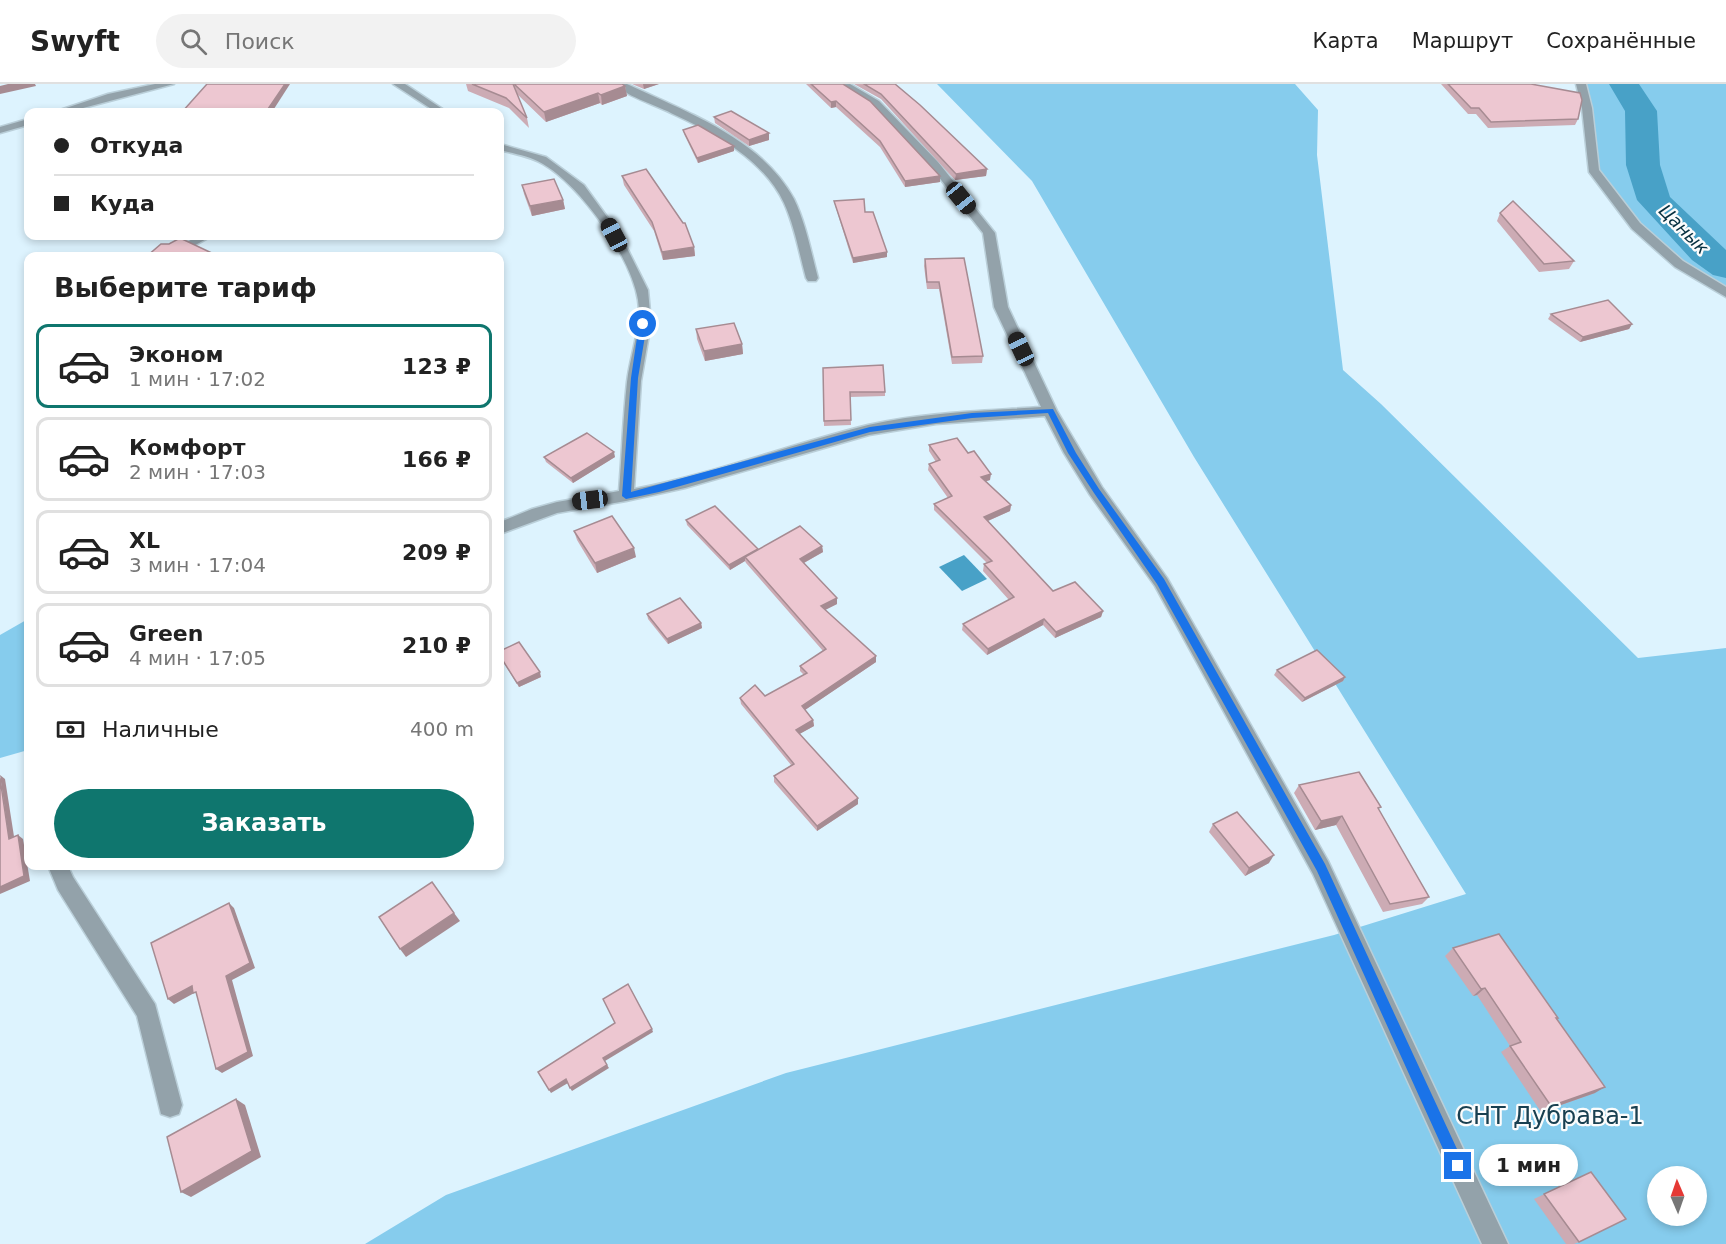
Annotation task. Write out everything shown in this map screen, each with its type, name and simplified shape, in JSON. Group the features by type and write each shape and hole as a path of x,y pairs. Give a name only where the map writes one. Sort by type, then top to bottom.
{"lane":[{"path":"72,108 112,96 169,84"},
{"path":"398,84 436,108"},
{"path":"619,84 714,131 767,170 784,191 791,205 812,278"},
{"path":"843,84 875,103 934,164 989,233 1001,307 1050,411 1072,453 1096,491 1161,582 1321,868 1495,1244"},
{"path":"1581,84 1587,108 1593,170 1636,226 1679,264 1726,293"},
{"path":"0,130 24,123"},
{"path":"504,148 547,162 587,195 603,215 642,290 645,299 642,339 634,378 626,496"},
{"path":"175,252 198,240"},
{"path":"504,526 516,519 556,507 626,496 670,486 870,430 972,416 1050,411"},
{"path":"60,870 65,883 147,1012 170,1105"}],"green space":[{"name":"СНТ Дубрава-1","path":"937,84 1295,84 1318,110 1317,155 1343,370 1381,404 1638,658 1726,648 1726,1244 365,1244 446,1195 786,1073 1334,935 1466,894 1194,457 1032,181"},
{"path":"1581,84 1726,84 1726,293 1679,264 1636,226 1593,170"},
{"path":"24,621 24,751 0,758 0,635"}],"shaded area":[{"path":"964,555 987,579 962,591 939,567"}],"building":[{"path":"207,84 285,84 269,108 186,108"},
{"path":"472,84 513,84 527,118 506,98"},
{"path":"514,84 622,84 625,86 544,112"},
{"path":"811,84 843,84 870,101 940,176 905,181 880,141 836,101 831,102"},
{"path":"864,84 895,84 987,169 956,174 881,94"},
{"path":"1448,84 1531,84 1580,93 1582,100 1578,119 1491,122 1479,108 1471,108"},
{"path":"731,111 769,133 749,140 714,117"},
{"path":"698,125 734,146 697,158 683,130"},
{"path":"646,169 685,223 694,247 662,252 652,222 622,176"},
{"path":"554,179 563,200 530,206 522,185"},
{"path":"864,199 865,212 873,212 887,252 853,258 834,201"},
{"path":"1513,201 1574,261 1544,264 1500,213"},
{"path":"176,240 184,240 210,252 152,252 161,244 169,244"},
{"path":"964,258 983,356 952,357 939,282 927,282 925,259"},
{"path":"1608,300 1632,324 1583,337 1551,314"},
{"path":"734,323 742,344 704,351 696,329"},
{"path":"883,365 885,392 850,392 851,420 824,421 823,368"},
{"path":"587,433 614,452 571,478 544,457"},
{"path":"957,438 968,453 974,451 991,474 981,477 1011,505 984,517 1053,591 1075,582 1103,611 1056,632 1044,619 988,649 963,624 1014,597 984,564 992,561 934,504 952,496 929,464 940,460 929,445"},
{"path":"715,506 758,549 729,565 686,520"},
{"path":"612,516 634,548 595,563 574,531"},
{"path":"800,526 822,546 800,559 837,598 821,606 876,656 802,706 813,720 796,730 858,798 817,826 774,776 794,764 740,698 755,685 765,696 807,673 800,666 826,649 745,557"},
{"path":"680,598 701,623 667,639 647,614"},
{"path":"519,642 540,672 517,683 504,662 504,649"},
{"path":"1317,650 1345,677 1305,698 1277,670"},
{"path":"1359,772 1381,807 1378,808 1429,897 1390,904 1342,816 1321,821 1299,785"},
{"path":"0,778 9,839 18,835 24,876 0,887"},
{"path":"1237,812 1274,855 1249,868 1213,824"},
{"path":"432,882 454,913 400,949 379,917"},
{"path":"229,903 250,963 226,976 248,1052 216,1069 196,992 193,993 192,986 168,999 151,943"},
{"path":"1499,934 1605,1087 1551,1106 1510,1046 1521,1042 1485,988 1481,989 1453,948"},
{"path":"628,984 652,1029 603,1058 607,1065 570,1088 566,1079 549,1090 538,1072 615,1023 603,999"},
{"path":"236,1099 252,1151 181,1192 167,1137"},
{"path":"1591,1172 1626,1219 1579,1242 1544,1194"}],"waterway":[{"name":"Цанык","path":"1624,84 1641,111 1643,165 1654,200 1705,252 1726,267"}],"route":[{"path":"643,324 634,378 626,496 659,489 870,430 972,416 1050,411 1072,453 1096,491 1161,582 1321,868 1458,1166"}]}
